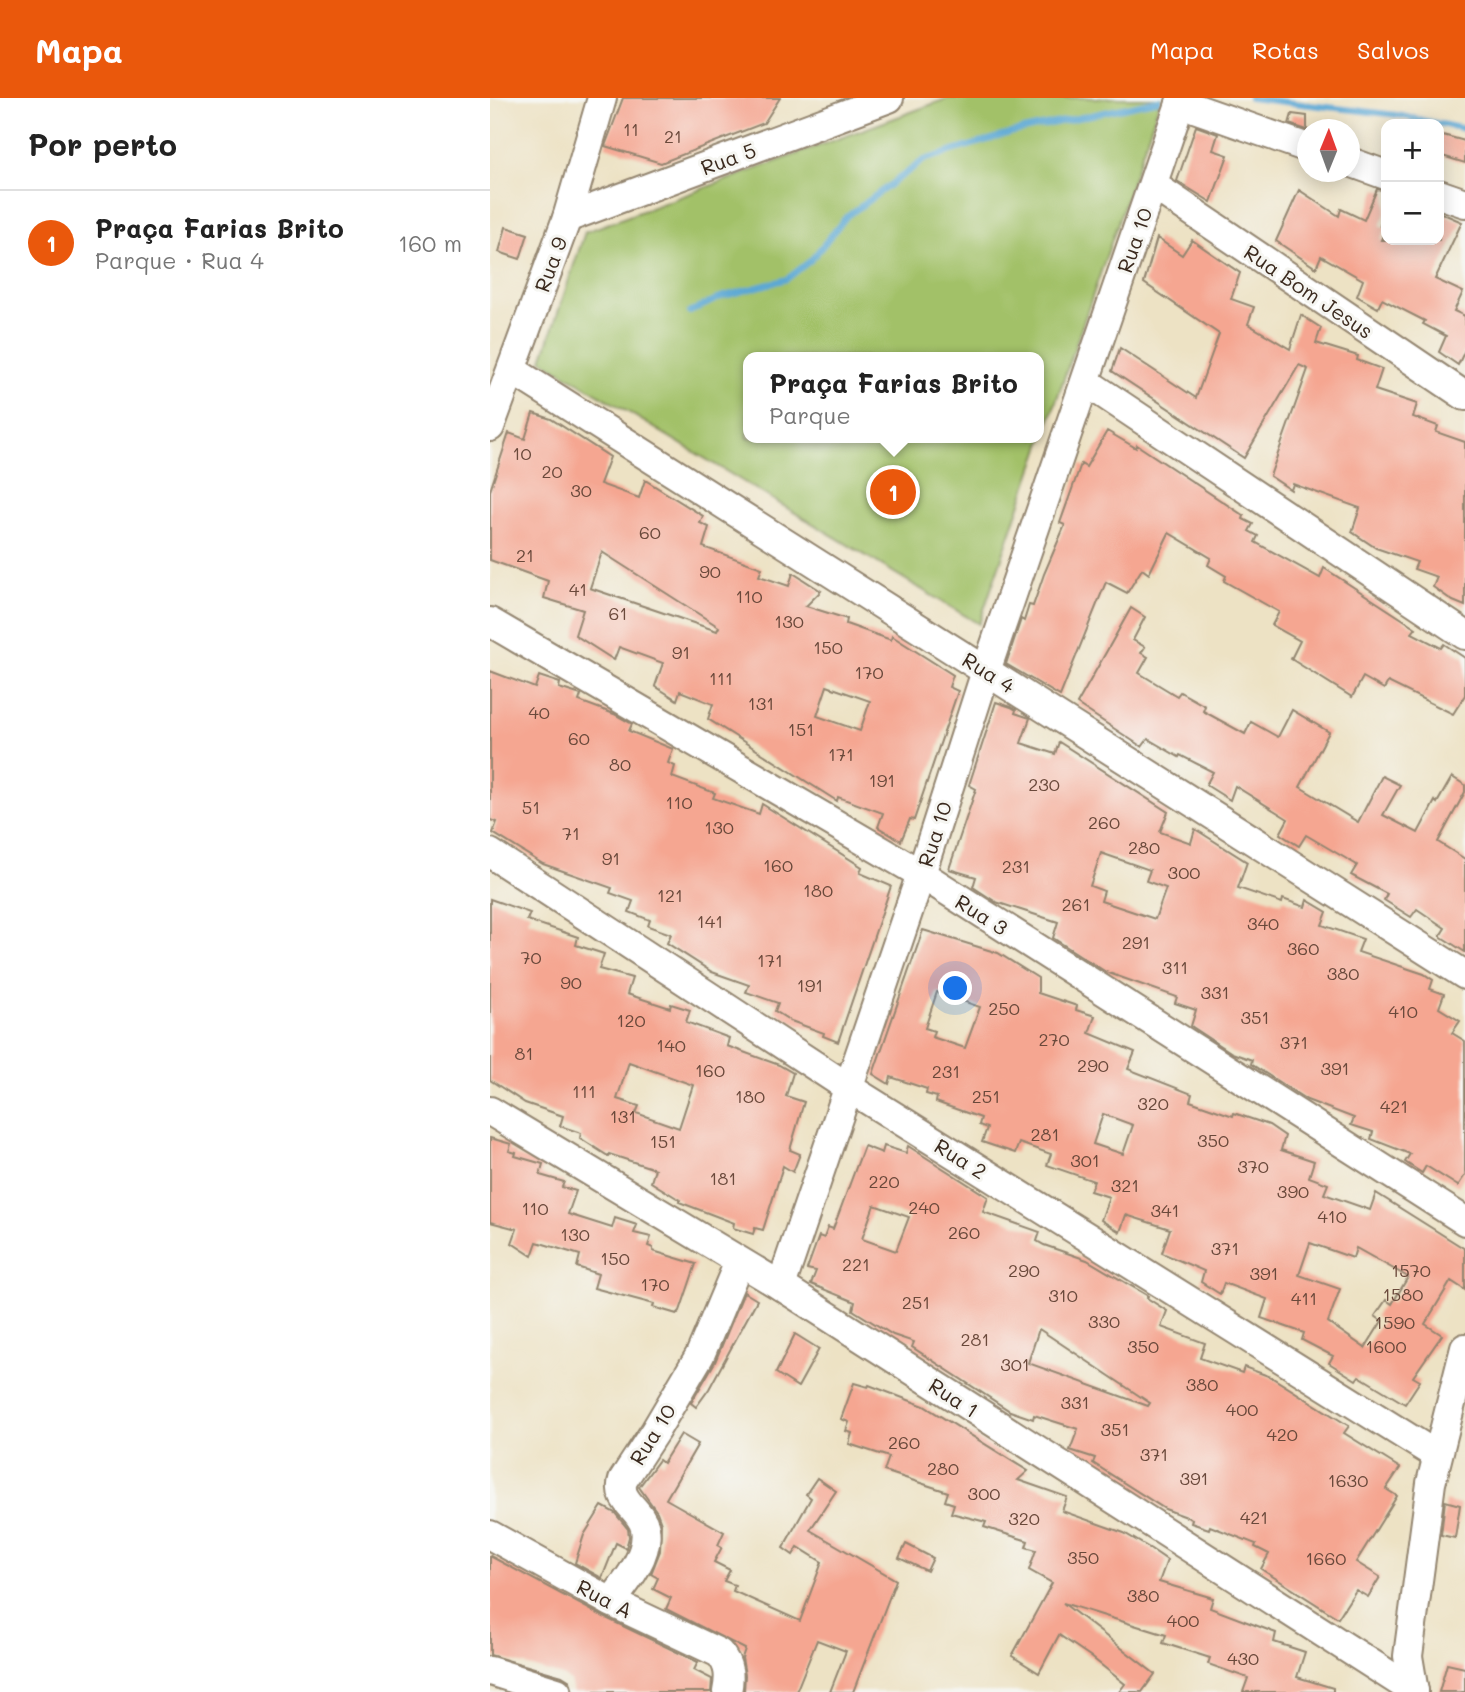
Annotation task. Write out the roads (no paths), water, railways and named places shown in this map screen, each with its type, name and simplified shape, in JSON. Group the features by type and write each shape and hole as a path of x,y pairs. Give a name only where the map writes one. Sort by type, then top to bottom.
{"street":[{"name":"Rua 9","path":"490,427 567,218 602,98"},
{"name":"Rua 5","path":"567,218 890,98"},
{"path":"1181,100 1297,144"},
{"name":"Rua 10","path":"781,1286 921,874 986,671 1181,100"},
{"path":"1360,166 1381,173"},
{"name":"Rua Bom Jesus","path":"1153,186 1465,396"},
{"path":"1444,196 1465,203"},
{"name":"Rua 4","path":"512,370 1465,975"},
{"path":"1086,382 1465,635"},
{"name":"Rua 3","path":"490,622 921,874 1465,1221"},
{"name":"Rua 2","path":"490,853 849,1088 1436,1455"},
{"name":"Rua 1","path":"490,1111 781,1286 1404,1682"},
{"name":"Rua 10","path":"611,1602 640,1557 645,1536 642,1519 623,1496 623,1480 700,1355 739,1262"},
{"path":"1404,1682 1436,1455 1465,1348"},
{"name":"Rua A","path":"490,1535 611,1602 712,1649 723,1657 730,1674 727,1692"},
{"path":"490,1671 557,1692"}],"waterway":[{"path":"1250,98 1397,115 1465,129"},
{"path":"690,312 721,297 787,279 811,260 846,217 924,160 1014,132 1159,100"}],"place":[{"name":"Praça Farias Brito","path":"893,492"}]}
